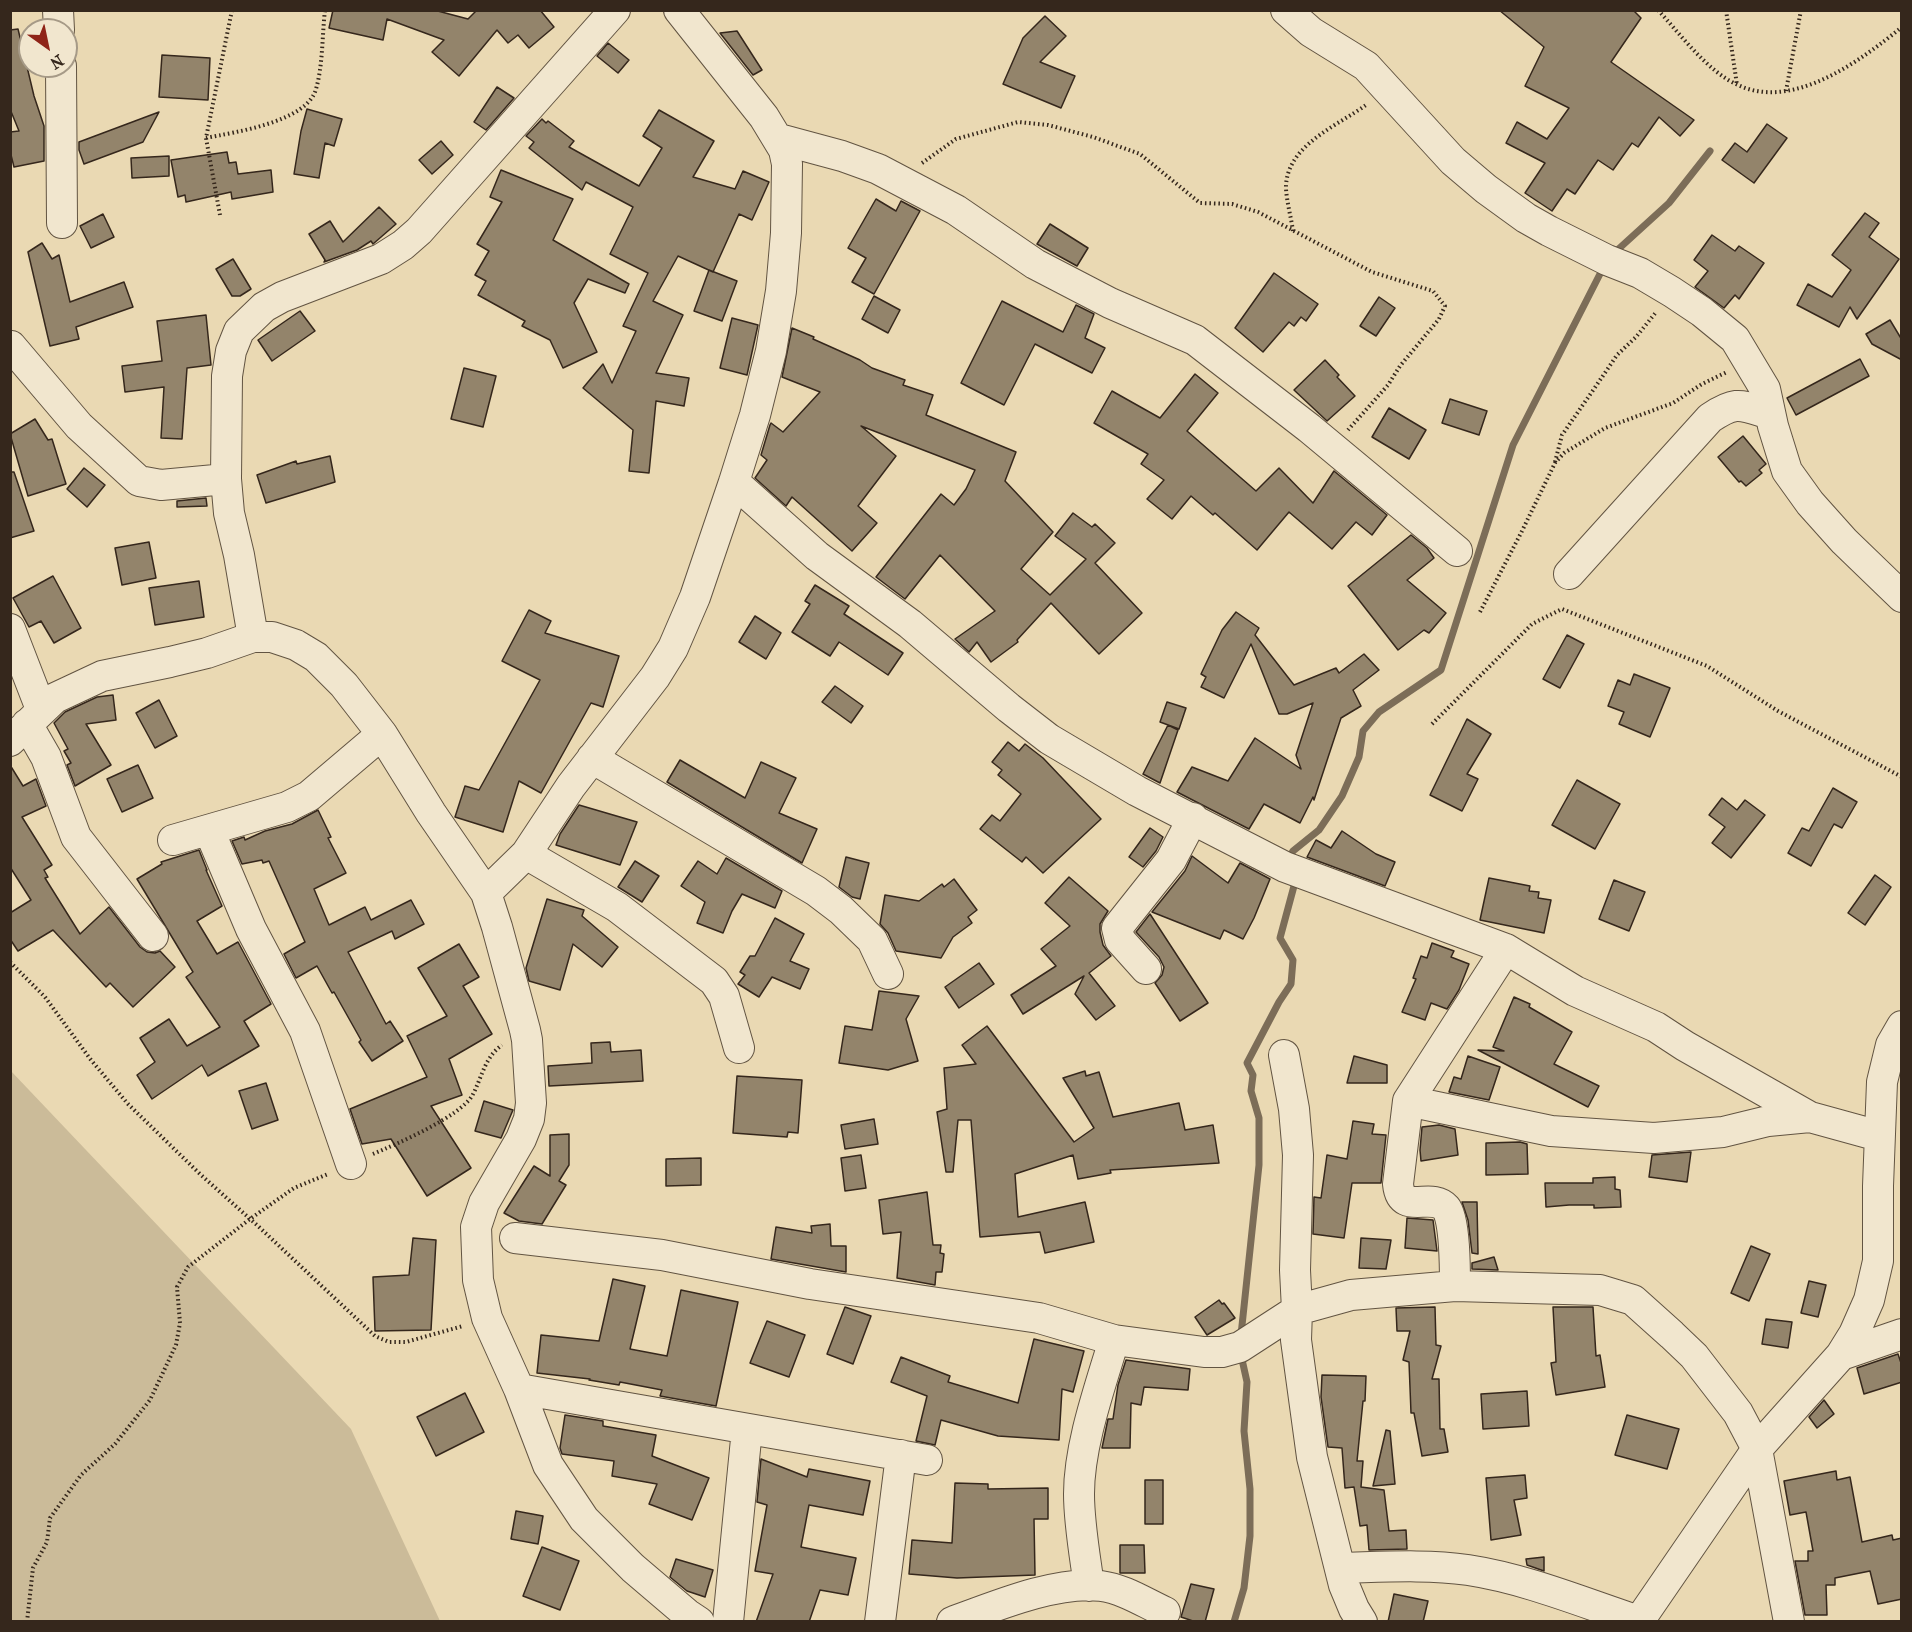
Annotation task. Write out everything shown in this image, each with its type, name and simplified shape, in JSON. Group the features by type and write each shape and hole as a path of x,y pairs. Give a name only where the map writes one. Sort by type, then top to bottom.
{"street":[{"path":"253,637 226,479 227,376 231,351 239,331 250,318 282,297 381,259 403,245 419,231 615,10"},
{"path":"486,893 526,854 571,786 655,677 673,648 695,597 734,482 755,415 771,351 781,291 786,233 787,164 784,150 779,139 679,10"},
{"path":"1286,10 1311,32 1366,66 1453,161 1486,189 1526,218 1607,260 1640,273 1672,292 1702,312 1735,339 1765,389 1787,471 1810,503 1844,541 1902,597"},
{"path":"61,78 62,224"},
{"path":"779,139 842,156 878,169 956,210 1035,264 1110,303 1195,340 1309,428 1457,551"},
{"path":"11,346 80,426 139,481 161,485 226,479"},
{"path":"1569,574 1710,418 1728,406 1743,406 1770,414"},
{"path":"734,482 817,556 910,624 1048,739 1137,791 1285,867 1506,949 1575,991 1656,1027 1810,1117 1879,1136"},
{"path":"10,629 26,725 46,757 76,837 153,936"},
{"path":"26,725 55,698 102,676 207,653 253,637 272,637 296,645 316,657 344,685 382,734 431,813 486,893 527,1040 531,1103 529,1119 516,1148 484,1203 476,1227 477,1280 487,1318 519,1389 548,1465 584,1519 633,1568 699,1622"},
{"path":"173,840 287,807 309,796 382,734"},
{"path":"592,758 816,891 841,910 872,940 888,974"},
{"path":"1146,969 1120,940 1118,928 1171,860 1192,818"},
{"path":"208,830 252,929 305,1031 351,1164"},
{"path":"526,854 617,907 714,981 724,996 739,1048"},
{"path":"1455,1286 1454,1248 1450,1216 1446,1208 1438,1202 1404,1200 1399,1192 1408,1101 1506,949"},
{"path":"1340,1568 1432,1566 1470,1570 1504,1577 1639,1622 1757,1449 1841,1355 1854,1334 1869,1300 1878,1261 1882,1082 1891,1045 1902,1026"},
{"path":"1284,1055 1294,1109 1298,1155 1296,1340 1312,1457 1347,1593 1362,1622"},
{"path":"1408,1101 1551,1131 1654,1138 1723,1132 1768,1121 1810,1117"},
{"path":"515,1238 662,1255 810,1284 1039,1318 1114,1340 1204,1352 1222,1352 1240,1347 1297,1310 1351,1295 1455,1286 1600,1290 1633,1300 1694,1356 1738,1413 1757,1449 1789,1622"},
{"path":"1841,1355 1902,1334"},
{"path":"1089,1586 1079,1494 1081,1464 1114,1340"},
{"path":"519,1389 914,1458 880,1622"},
{"path":"728,1622 747,1429"},
{"path":"952,1622 1012,1600 1068,1586 1100,1585 1122,1592 1165,1612"}],"path":[{"path":"220,214 206,138 232,10"},
{"path":"206,138 261,126 290,115 307,105 316,90 325,10"},
{"path":"1658,10 1713,69 1737,85 1767,94 1786,91 1840,72 1871,52 1902,27"},
{"path":"1726,10 1737,85"},
{"path":"1786,91 1801,10"},
{"path":"1293,231 1286,187 1292,163 1309,143 1373,100 1390,92"},
{"path":"902,183 912,170 956,139 1018,122 1048,125 1093,137 1140,154 1200,203 1232,204 1258,212 1372,272 1434,291 1445,306 1439,319 1400,366 1388,385 1355,420 1334,450"},
{"path":"1480,612 1555,463 1562,435 1617,355 1636,337 1672,292"},
{"path":"1555,463 1564,453 1605,428 1673,403 1702,384 1749,361"},
{"path":"1432,724 1532,624 1562,609 1707,666 1778,711 1902,777"},
{"path":"10,962 45,997 91,1060 128,1104 375,1336 389,1342 406,1342 487,1318"},
{"path":"27,1622 33,1568 47,1542 51,1518 81,1475 115,1444 150,1400 176,1345 180,1323 177,1287 188,1267 294,1188 413,1137 451,1114 471,1098 488,1058 498,1047 525,1030"}],"shaded area":[{"path":"10,1070 351,1429 440,1621 11,1621"}],"building":[{"path":"333,10 434,10 468,19 477,10 540,10 554,27 529,48 518,35 508,43 497,30 459,76 432,52 444,40 387,19 383,40 329,28"},
{"path":"1499,10 1633,10 1641,18 1611,62 1694,120 1680,136 1659,117 1638,147 1632,143 1613,170 1598,160 1575,194 1567,189 1552,211 1525,193 1545,163 1506,143 1517,122 1547,139 1569,108 1525,86 1544,47"},
{"path":"1045,16 1066,36 1040,62 1075,76 1061,108 1003,84 1023,38"},
{"path":"18,29 18,78 30,78 44,126 44,161 14,167 10,151 10,132 19,131 10,109 10,30"},
{"path":"737,31 762,70 753,75 720,33"},
{"path":"608,43 629,60 618,73 597,56"},
{"path":"162,55 210,58 208,100 159,97"},
{"path":"497,87 514,98 486,130 474,122"},
{"path":"307,109 342,119 334,146 325,143 319,178 294,174"},
{"path":"659,110 714,141 693,177 735,189 743,171 769,182 752,220 739,214 713,272 678,256 653,301 683,315 656,373 689,378 684,406 656,401 649,473 629,471 633,430 583,388 603,364 612,383 636,331 623,326 648,273 610,254 633,207 586,182 582,190 529,148 534,142 526,136 542,119 546,123 548,121 574,141 569,147 639,186 662,148 643,136"},
{"path":"159,112 143,142 84,164 79,142"},
{"path":"1767,124 1787,138 1754,183 1722,160 1735,143 1747,152"},
{"path":"441,141 453,155 432,174 419,160"},
{"path":"227,152 229,163 236,162 238,174 271,170 273,192 232,199 231,192 186,202 185,195 178,197 171,160"},
{"path":"169,156 169,176 132,178 131,158"},
{"path":"501,170 573,199 553,240 629,284 625,293 588,279 574,303 597,352 563,368 550,340 522,326 525,321 478,295 486,281 475,275 489,251 477,244 502,202 490,197"},
{"path":"876,199 896,211 901,201 920,211 874,294 852,282 866,258 848,248"},
{"path":"379,207 396,224 373,244 371,241 357,250 324,262 325,260 309,234 330,221 343,242"},
{"path":"1865,213 1879,223 1869,237 1899,259 1857,319 1850,307 1839,327 1797,305 1808,284 1832,297 1851,270 1832,255"},
{"path":"103,214 114,237 91,248 80,226"},
{"path":"1050,224 1088,248 1077,266 1037,244"},
{"path":"1712,235 1735,251 1739,246 1764,263 1739,299 1735,295 1724,308 1695,287 1708,271 1694,260"},
{"path":"42,243 52,259 59,255 70,302 124,282 133,307 76,327 79,339 50,346 28,252"},
{"path":"233,259 251,289 240,296 232,296 216,269"},
{"path":"709,270 737,281 722,321 694,311"},
{"path":"1274,273 1318,304 1306,321 1301,317 1294,326 1289,322 1263,352 1235,328"},
{"path":"874,296 900,310 888,333 862,319"},
{"path":"1379,297 1395,308 1376,336 1360,326"},
{"path":"1002,301 1063,332 1076,305 1094,314 1085,338 1105,348 1092,373 1035,344 1004,405 961,383"},
{"path":"300,311 315,331 272,361 258,340"},
{"path":"206,315 211,365 187,368 182,439 161,438 164,387 125,392 122,366 162,361 157,321"},
{"path":"732,318 758,325 747,375 720,368"},
{"path":"1890,320 1902,340 1902,360 1872,344 1866,334"},
{"path":"792,328 872,368 905,380 903,385 933,395 926,415 1016,452 1005,481 1053,532 1021,569 1050,595 1086,559 1055,536 1073,513 1092,527 1095,524 1115,543 1095,563 1142,613 1099,654 1051,603 1017,640 1018,642 991,662 977,642 969,652 955,639 995,611 940,555 905,599 876,577 941,494 954,505 966,489 975,470 861,426 896,456 858,506 877,523 852,551 792,497 786,506 755,478 767,460 761,455 771,423 783,432 820,392 782,377"},
{"path":"1860,359 1869,376 1796,415 1787,398"},
{"path":"1325,360 1355,396 1327,421 1294,390"},
{"path":"464,368 496,376 483,427 451,419"},
{"path":"1195,374 1218,393 1187,431 1256,491 1279,468 1313,503 1334,471 1387,515 1372,535 1356,522 1332,549 1289,512 1257,550 1215,513 1213,515 1191,496 1172,519 1147,499 1164,480 1141,464 1148,454 1094,423 1112,391 1160,418"},
{"path":"1450,399 1487,411 1479,435 1442,423"},
{"path":"1389,408 1426,430 1409,459 1372,437"},
{"path":"35,419 48,440 52,439 66,484 28,496 10,434"},
{"path":"1743,436 1766,464 1759,470 1762,473 1746,486 1741,481 1739,482 1718,457"},
{"path":"330,456 335,482 266,503 257,475 296,461 297,464"},
{"path":"84,468 105,485 87,507 67,489"},
{"path":"10,472 14,472 34,531 10,538"},
{"path":"206,498 207,506 177,507 177,501"},
{"path":"1411,535 1427,548 1434,558 1407,580 1446,613 1429,633 1424,630 1398,650 1348,586"},
{"path":"149,542 156,578 122,585 115,548"},
{"path":"53,576 81,628 54,643 41,621 29,627 13,598"},
{"path":"199,581 204,617 155,625 149,588"},
{"path":"815,585 849,606 844,614 903,653 888,675 839,642 830,656 792,632 810,604 805,601"},
{"path":"529,610 551,621 545,633 619,656 603,707 591,703 541,793 519,781 503,832 455,817 465,786 479,790 540,680 502,661"},
{"path":"1236,612 1259,628 1255,635 1294,685 1336,668 1339,673 1364,654 1379,670 1353,690 1361,706 1341,718 1314,800 1313,797 1300,823 1264,804 1249,829 1177,792 1192,767 1228,781 1255,738 1301,769 1296,755 1313,703 1287,714 1279,714 1251,644 1224,698 1201,687 1206,677 1201,674 1222,630"},
{"path":"755,616 781,633 766,659 739,642"},
{"path":"1567,635 1584,644 1560,688 1543,679"},
{"path":"1634,674 1670,688 1650,737 1619,724 1624,712 1608,706 1618,680 1630,685"},
{"path":"835,686 863,706 851,723 822,702"},
{"path":"113,695 116,720 86,724 111,765 75,786 67,765 71,763 64,751 68,749 54,723 65,712 97,697"},
{"path":"159,700 177,736 155,748 136,713"},
{"path":"1167,702 1186,708 1179,729 1160,722"},
{"path":"1467,719 1491,734 1467,774 1478,779 1462,811 1430,795"},
{"path":"1168,725 1178,730 1160,783 1143,774"},
{"path":"1008,742 1019,751 1025,744 1043,758 1101,819 1043,873 1026,857 1022,862 980,829 992,815 1000,821 1021,794 998,775 1002,770 992,762"},
{"path":"680,760 745,798 761,762 796,778 779,813 817,829 802,863 667,782"},
{"path":"10,765 23,786 36,779 46,806 22,817 52,865 44,870 48,877 45,878 80,934 109,907 140,947 147,952 160,951 175,967 133,1007 110,983 106,987 53,930 18,951 10,939 10,913 31,900 10,867"},
{"path":"138,765 153,798 122,812 107,779"},
{"path":"1577,780 1620,804 1595,849 1552,825"},
{"path":"1833,788 1857,802 1842,828 1834,824 1811,866 1788,853 1802,828 1809,831"},
{"path":"1722,798 1737,810 1745,800 1765,815 1731,858 1712,843 1725,827 1709,815"},
{"path":"579,805 637,822 620,865 556,845 560,834"},
{"path":"318,810 331,837 328,838 346,873 314,889 329,925 365,907 371,920 411,900 424,924 395,939 392,931 348,952 386,1024 390,1021 403,1041 372,1061 317,966 296,978 284,954 305,942 269,861 242,864 232,841 244,837 245,840 265,831 292,824"},
{"path":"1150,828 1163,837 1156,851 1143,867 1129,857"},
{"path":"1342,831 1376,854 1395,862 1385,886 1307,857 1316,840 1331,848"},
{"path":"199,850 222,906 197,921 217,954 238,942 271,1004 244,1021 259,1046 208,1076 202,1065 152,1099 137,1075 155,1062 140,1038 169,1019 187,1046 220,1027 186,977 193,972 137,879 162,864 161,862"},
{"path":"1192,856 1228,883 1240,863 1270,879 1243,939 1224,930 1220,939 1152,912 1185,871"},
{"path":"846,857 869,863 860,899 852,897 839,887"},
{"path":"726,858 782,891 775,908 742,894 723,933 697,923 705,902 681,886 698,861 717,874"},
{"path":"635,861 659,876 642,902 618,887"},
{"path":"1875,875 1891,887 1865,925 1848,913"},
{"path":"1069,877 1108,911 1100,924 1100,932 1103,945 1111,956 1089,973 1115,1006 1096,1020 1075,994 1084,976 1023,1014 1011,995 1056,966 1041,949 1070,926 1045,903"},
{"path":"1489,878 1530,886 1529,891 1539,892 1538,898 1551,900 1544,933 1480,920"},
{"path":"954,879 977,910 968,917 972,923 953,937 941,958 896,951 888,933 880,924 885,895 919,901 942,884 944,887"},
{"path":"1614,880 1645,892 1629,931 1599,919"},
{"path":"547,899 584,910 582,916 618,947 602,967 573,944 560,990 529,981 526,968"},
{"path":"1150,914 1208,1003 1180,1021 1155,983 1162,975 1164,967 1159,957 1136,932"},
{"path":"775,918 804,934 790,961 809,969 800,989 772,977 759,997 738,984 745,975 740,972 750,956 755,956"},
{"path":"1432,943 1454,951 1451,957 1469,964 1459,990 1447,1009 1431,1003 1425,1020 1402,1012 1416,979 1413,978 1421,956 1427,958"},
{"path":"459,944 479,977 463,986 492,1034 449,1059 462,1095 431,1106 471,1168 427,1196 391,1139 362,1144 350,1109 427,1077 407,1036 447,1016 418,968"},
{"path":"979,963 994,984 959,1008 945,987"},
{"path":"879,991 919,996 906,1019 918,1061 888,1070 839,1063 845,1026 872,1030"},
{"path":"1514,997 1530,1004 1529,1007 1572,1032 1554,1064 1599,1086 1588,1107 1478,1050 1504,1051 1493,1047"},
{"path":"987,1026 1074,1142 1094,1128 1063,1078 1085,1071 1086,1076 1099,1072 1113,1117 1179,1103 1185,1130 1213,1125 1219,1163 1110,1170 1111,1173 1078,1179 1073,1155 1015,1174 1018,1217 1085,1202 1094,1242 1045,1253 1040,1232 980,1237 971,1120 958,1120 953,1172 946,1172 937,1112 947,1109 944,1068 976,1064 962,1045"},
{"path":"610,1042 611,1052 641,1050 643,1081 549,1086 548,1066 592,1063 591,1043"},
{"path":"1354,1056 1387,1065 1387,1083 1347,1083"},
{"path":"1468,1056 1500,1067 1489,1100 1449,1092 1454,1077 1461,1079"},
{"path":"737,1076 802,1080 798,1133 788,1132 787,1137 733,1133"},
{"path":"266,1083 278,1120 252,1129 239,1091"},
{"path":"484,1101 513,1110 501,1138 475,1131"},
{"path":"874,1119 878,1144 845,1149 841,1125"},
{"path":"1353,1121 1374,1124 1372,1134 1386,1135 1381,1183 1352,1183 1344,1238 1313,1234 1314,1197 1321,1198 1327,1155 1347,1159"},
{"path":"1439,1125 1455,1129 1458,1155 1421,1161 1422,1127"},
{"path":"569,1134 569,1165 559,1181 566,1185 542,1224 519,1221 504,1213 534,1166 550,1176 550,1135"},
{"path":"1520,1142 1527,1144 1528,1174 1486,1175 1486,1143"},
{"path":"1691,1152 1687,1182 1649,1177 1652,1155"},
{"path":"861,1155 866,1188 845,1191 841,1158"},
{"path":"701,1158 701,1185 666,1186 666,1159"},
{"path":"1615,1177 1615,1189 1620,1190 1621,1207 1594,1208 1594,1205 1569,1205 1546,1207 1545,1183 1593,1183 1593,1178"},
{"path":"927,1192 933,1245 941,1245 940,1253 944,1254 942,1272 936,1272 935,1285 897,1278 901,1232 883,1234 879,1200"},
{"path":"1462,1202 1477,1202 1478,1254 1472,1253 1468,1220"},
{"path":"1407,1218 1433,1220 1437,1251 1405,1248"},
{"path":"830,1224 831,1246 846,1246 846,1272 771,1259 776,1227 812,1233 811,1226"},
{"path":"413,1238 436,1240 431,1330 375,1331 373,1277 409,1275"},
{"path":"1361,1238 1391,1240 1386,1269 1359,1268"},
{"path":"1751,1246 1770,1254 1749,1301 1731,1293"},
{"path":"1494,1257 1498,1270 1472,1269 1472,1263"},
{"path":"613,1279 645,1286 630,1349 667,1356 681,1290 738,1302 716,1406 660,1396 662,1390 620,1382 619,1385 537,1373 541,1335 599,1341"},
{"path":"1809,1281 1826,1285 1818,1317 1801,1313"},
{"path":"1219,1300 1235,1318 1207,1335 1195,1317"},
{"path":"845,1307 871,1316 853,1364 827,1354"},
{"path":"1435,1307 1436,1345 1441,1346 1432,1379 1439,1379 1440,1429 1444,1429 1448,1452 1422,1456 1414,1413 1411,1413 1409,1362 1403,1360 1410,1331 1397,1331 1396,1308"},
{"path":"1553,1307 1593,1307 1596,1356 1600,1355 1605,1387 1556,1395 1551,1363 1556,1362"},
{"path":"1766,1319 1792,1322 1788,1348 1762,1344"},
{"path":"767,1321 805,1335 789,1377 750,1363"},
{"path":"1034,1339 1084,1351 1073,1392 1062,1389 1059,1440 998,1436 941,1420 935,1445 916,1441 927,1396 891,1382 901,1357 950,1376 948,1382 1018,1403"},
{"path":"1898,1354 1902,1366 1902,1382 1864,1394 1857,1368"},
{"path":"1126,1360 1190,1369 1188,1390 1144,1387 1141,1405 1131,1403 1130,1448 1102,1448 1108,1419 1113,1419 1118,1385"},
{"path":"1322,1375 1366,1376 1357,1461 1363,1461 1361,1487 1384,1490 1389,1531 1406,1530 1407,1549 1369,1550 1367,1525 1360,1526 1354,1487 1345,1488 1342,1448 1328,1447 1321,1397"},
{"path":"1527,1391 1529,1426 1483,1429 1481,1394"},
{"path":"465,1393 484,1432 436,1456 417,1417"},
{"path":"1824,1400 1834,1414 1817,1428 1809,1417"},
{"path":"565,1415 603,1421 603,1426 656,1435 652,1456 709,1478 692,1520 649,1504 657,1484 612,1476 614,1461 562,1454 560,1448"},
{"path":"1627,1415 1679,1429 1667,1469 1615,1455"},
{"path":"1386,1430 1390,1431 1395,1484 1373,1486"},
{"path":"761,1459 807,1477 809,1469 870,1481 863,1515 809,1505 801,1547 856,1558 848,1595 820,1590 809,1622 756,1622 773,1574 755,1571 767,1505 757,1502"},
{"path":"1836,1471 1837,1480 1850,1477 1862,1542 1892,1535 1893,1540 1902,1538 1902,1599 1878,1604 1870,1571 1835,1578 1835,1585 1826,1585 1827,1615 1805,1615 1795,1561 1808,1561 1808,1551 1813,1551 1806,1512 1790,1515 1784,1481"},
{"path":"1525,1475 1527,1498 1514,1500 1521,1535 1491,1540 1486,1478"},
{"path":"1145,1480 1163,1480 1163,1524 1145,1524"},
{"path":"955,1483 988,1484 988,1489 1048,1488 1048,1519 1034,1519 1035,1575 957,1578 909,1574 912,1540 952,1543"},
{"path":"516,1511 543,1516 538,1544 511,1539"},
{"path":"1120,1545 1144,1545 1145,1573 1120,1573"},
{"path":"542,1547 579,1561 560,1610 523,1596"},
{"path":"1544,1557 1544,1571 1527,1565 1526,1559"},
{"path":"676,1559 713,1570 705,1597 687,1591 670,1577"},
{"path":"1191,1584 1214,1589 1205,1622 1196,1622 1181,1617"},
{"path":"1394,1594 1428,1601 1423,1622 1388,1622"}],"waterway":[{"path":"1613,254 1669,203 1710,151"},
{"path":"1288,860 1293,851 1319,830 1342,796 1359,757 1363,731 1379,712 1441,670 1513,445 1603,268"},
{"path":"1241,1335 1259,1165 1259,1118 1251,1091 1253,1075 1247,1063 1291,984 1293,960 1280,938 1294,886 1290,878"},
{"path":"1234,1622 1244,1588 1250,1536 1250,1489 1244,1431 1247,1382 1241,1355"}]}
